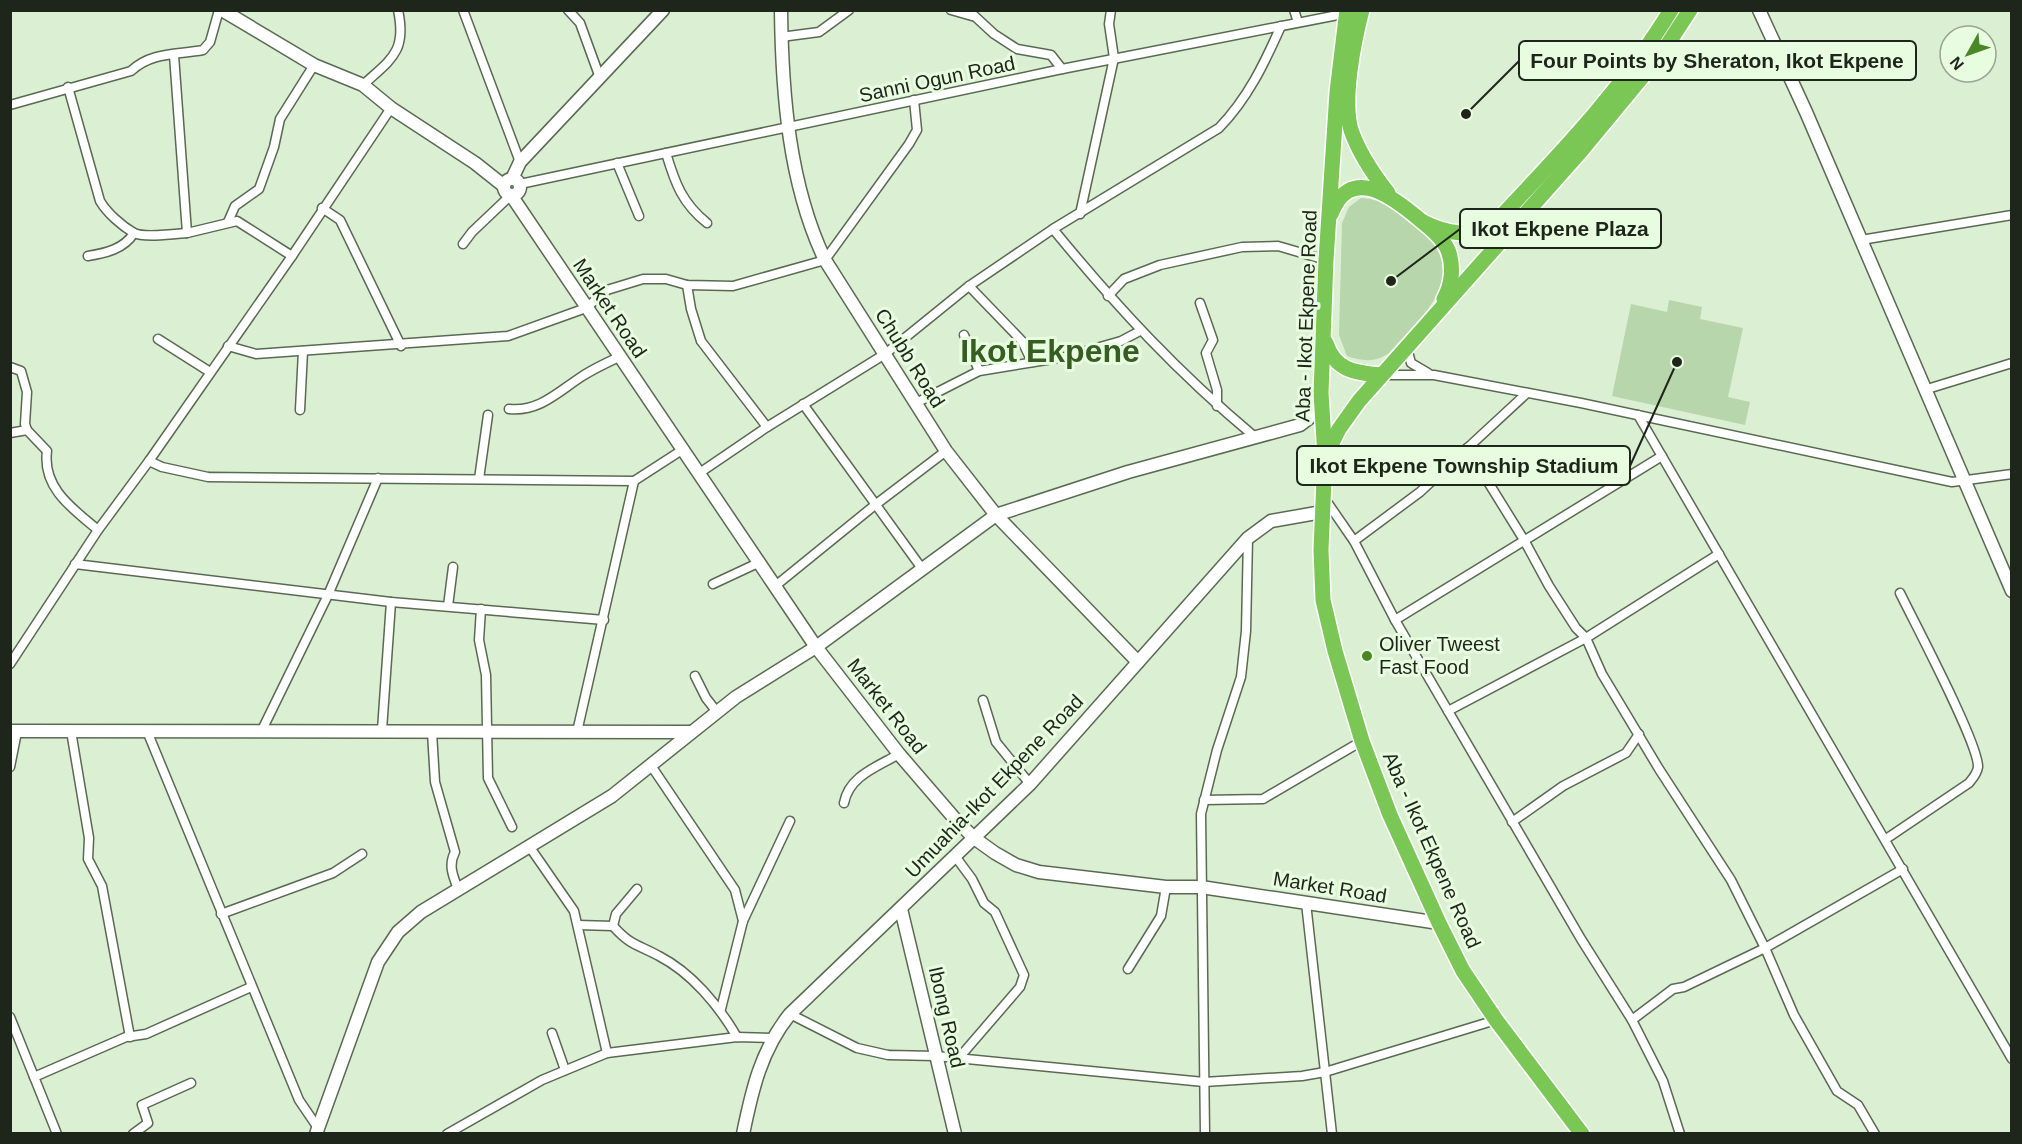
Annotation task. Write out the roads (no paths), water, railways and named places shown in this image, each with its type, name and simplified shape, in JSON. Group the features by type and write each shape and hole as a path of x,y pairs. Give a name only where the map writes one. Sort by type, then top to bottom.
{"highway":[{"path":"1423,222 1442,231 1462,234 1478,232 1494,224 1613,92 1652,41 1671,10"},
{"path":"1325,456 1339,429 1381,375 1581,151 1662,53 1690,10"},
{"path":"1354,12 1348,109 1351,128 1360,152 1390,196"},
{"name":"Aba - Ikot Ekpene Road","path":"1354,12 1337,92 1326,260 1321,403 1325,456 1323,600 1335,651 1362,741 1389,814 1439,923 1463,971 1496,1020 1582,1134"},
{"path":"1330,219 1335,204 1353,190 1377,189 1390,196 1423,222 1447,249 1451,262 1447,293 1438,310"},
{"path":"1325,340 1329,354 1343,368 1353,372 1381,375"}],"main road":[{"name":"Market Road","path":"220,10 314,65 363,85 391,108 512,186 586,308 816,647 898,754 974,838 1016,865 1040,872 1166,887 1201,887 1439,923"},
{"path":"512,186 520,162 663,10"},
{"name":"Chubb Road","path":"781,10 788,127 811,230 825,260 946,451 996,515 1138,662"},
{"path":"1759,10 2012,591"},
{"path":"317,1131 378,962 406,925 420,912 612,796 652,767 717,711 816,647 996,515 1128,472 1300,425 1321,403"},
{"name":"Umuahia-Ikot Ekpene Road","path":"743,1134 756,1076 774,1038 790,1014 1030,784 1248,538 1271,521 1323,504"},
{"path":"14,731 691,732"},
{"name":"Ibong Road","path":"901,909 955,1134"}],"street":[{"path":"10,105 130,71 142,61 156,55 174,55 207,48 220,10"},
{"path":"363,85 398,48 403,31 398,10"},
{"path":"463,10 520,162"},
{"path":"568,10 580,23 600,78"},
{"path":"781,37 819,32 849,10"},
{"path":"951,10 970,13 1017,49 1051,55 1062,69"},
{"path":"1080,214 1114,58 1109,24 1111,10"},
{"name":"Sanni Ogun Road","path":"512,186 1114,58 1281,26 1296,15 1354,12"},
{"path":"698,474 767,427 885,354 969,286 1053,229 1220,128 1238,108 1258,76 1281,26"},
{"path":"174,55 187,233"},
{"path":"228,222 235,206 259,189 274,147 280,119 314,65"},
{"path":"68,87 100,201 107,212 134,233 159,235 187,233 237,221 292,256"},
{"path":"228,346 256,354 401,346 508,336 586,308 607,290 643,279 666,279 687,285 733,286 825,260 886,181 917,130 914,100"},
{"path":"10,664 98,530 292,256 391,108"},
{"path":"666,153 677,189 690,209 707,222"},
{"path":"617,163 639,216"},
{"path":"463,244 512,186"},
{"path":"322,208 340,220 401,346"},
{"path":"1861,240 2012,215"},
{"path":"1053,229 1140,331 1217,405 1255,437"},
{"path":"88,256 109,252 130,239 134,233"},
{"path":"1108,296 1124,279 1160,266 1242,247 1278,246 1326,260"},
{"path":"687,285 691,309 701,341 767,427"},
{"path":"969,286 1022,341 1032,362"},
{"path":"1200,303 1213,340 1206,353 1218,390 1217,405"},
{"path":"915,403 979,371 1065,357 1121,341 1140,331"},
{"path":"964,335 979,371"},
{"path":"158,339 210,372"},
{"path":"1407,344 1411,363 1434,375"},
{"path":"300,410 303,351"},
{"path":"509,408 526,410 562,393 580,377 619,357"},
{"path":"1924,390 2012,363"},
{"path":"10,367 21,371 26,381 27,430 47,451 46,462 51,481 61,499 98,530"},
{"path":"1381,375 1434,375 1638,415 1952,482 2012,474"},
{"path":"1354,541 1420,492 1527,393"},
{"path":"803,404 923,570"},
{"path":"479,479 488,415"},
{"path":"1638,415 2012,1059"},
{"path":"10,433 27,430"},
{"path":"1467,448 1524,540 1549,586 1576,628 1586,638 1594,659 1731,880 1765,948 1794,1015 1837,1090 1858,1105 1875,1134"},
{"path":"149,461 162,467 208,477 634,481 682,450"},
{"path":"774,587 874,505 946,451"},
{"path":"1395,620 1662,456"},
{"path":"261,732 328,594 378,478"},
{"path":"577,732 634,481"},
{"path":"1323,504 1354,541 1395,620 1512,822 1632,1020 1663,1081 1680,1134"},
{"path":"1205,1134 1201,814 1217,750 1242,677 1246,631 1248,538"},
{"path":"1448,711 1586,638 1719,554"},
{"path":"713,584 758,563"},
{"path":"75,564 391,602 604,620"},
{"path":"448,606 453,567"},
{"path":"1886,839 1969,783 1976,775 1978,765 1969,737 1900,593"},
{"path":"382,730 391,602"},
{"path":"481,609 479,640 486,675 488,778 512,827"},
{"path":"695,676 706,698 717,711"},
{"path":"983,700 996,742 1030,784"},
{"path":"10,768 14,731"},
{"path":"71,731 89,838 88,859 102,886 130,1037"},
{"path":"147,731 299,1100 317,1131"},
{"path":"432,732 435,782 455,852 451,860 458,889"},
{"path":"1512,822 1563,786 1626,753 1639,734"},
{"path":"1204,800 1263,799 1362,741"},
{"path":"844,803 846,791 855,780 898,754"},
{"path":"652,767 735,890 743,921"},
{"path":"721,1009 743,921 790,820"},
{"path":"529,846 574,911 607,1053"},
{"path":"221,914 333,873 362,854"},
{"path":"955,856 972,879 984,903 995,912 1024,975 1020,987 958,1059"},
{"path":"1632,1020 1673,989 1684,987 1765,948 1903,869"},
{"path":"1128,969 1161,916 1166,887"},
{"path":"613,926 616,914 637,889"},
{"path":"738,901 751,902"},
{"path":"1306,903 1332,1134"},
{"path":"578,925 613,926 630,944 665,959 709,995 721,1009 737,1037"},
{"path":"34,1077 130,1037 146,1034 251,987"},
{"path":"790,1014 866,1051 888,1055 936,1056 1204,1082 1302,1076 1325,1072 1496,1020"},
{"path":"10,1017 57,1134"},
{"path":"552,1033 565,1070"},
{"path":"452,1132 542,1080 607,1053 737,1037 774,1038"},
{"path":"133,1134 148,1124 142,1105 191,1083"}],"place":[{"name":"Four Points by Sheraton, Ikot Ekpene","path":"1466,114"},
{"name":"Ikot Ekpene Plaza","path":"1391,281"},
{"name":"Ikot Ekpene Township Stadium","path":"1677,362"},
{"name":"Oliver Tweest Fast Food","path":"1367,656"}],"district":[{"name":"Ikot Ekpene","path":"1050,351"}]}
